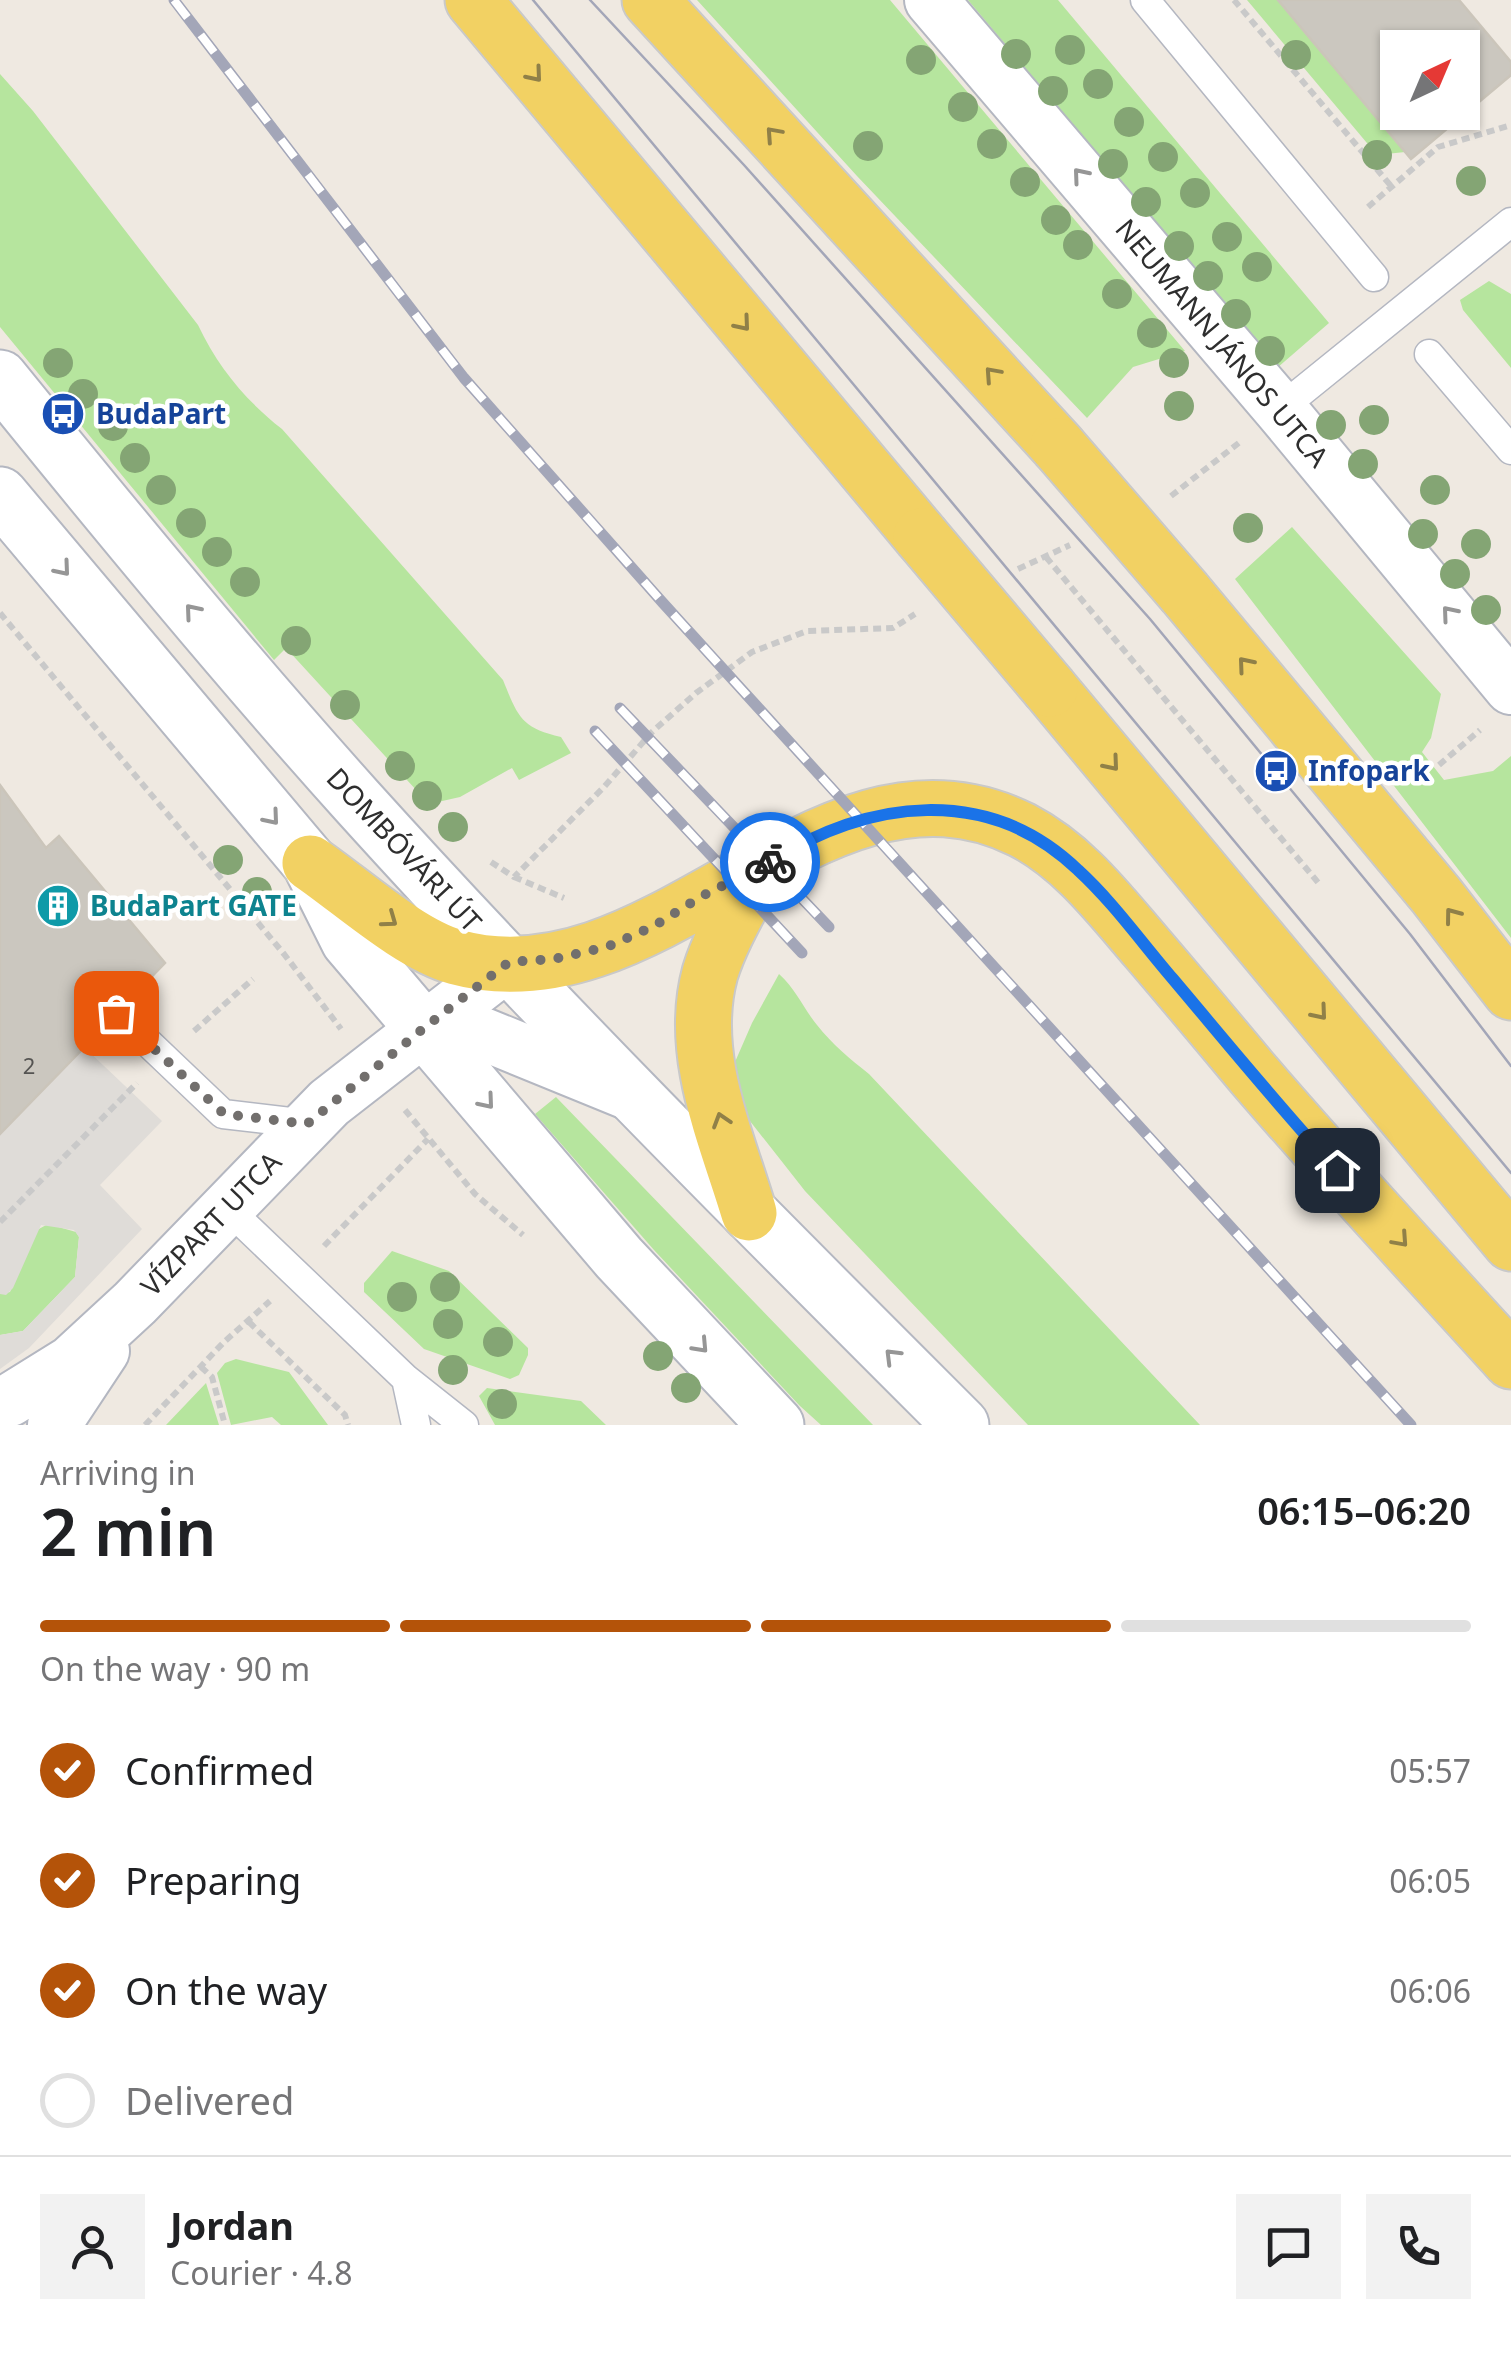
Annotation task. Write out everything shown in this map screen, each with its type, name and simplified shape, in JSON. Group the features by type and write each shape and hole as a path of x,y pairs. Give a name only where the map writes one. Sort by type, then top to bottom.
{"main road":[{"path":"473,0 1511,1243"},
{"path":"650,0 1058,446 1436,894 1511,992"},
{"name":"DOMBÓVÁRI ÚT","path":"0,378 243,671 356,800 635,1096 961,1425"},
{"path":"0,494 310,863 350,941 619,1258 776,1425"},
{"path":"310,863 412,936 455,956 509,962 554,959 607,947 654,926 798,844 841,826 917,810 958,810 1022,830 1078,869 1312,1142 1511,1361"},
{"path":"750,1214 710,1082 702,1013 711,971 760,868"}],"street":[{"name":"NEUMANN JÁNOS UTCA","path":"931,0 1511,688"},
{"name":"VÍZPART UTCA","path":"135,1303 307,1124 509,962"},
{"path":"424,1028 483,1034 635,1096"},
{"path":"0,1402 10,1400 71,1362 135,1303"},
{"path":"54,1425 135,1303"}],"lane":[{"path":"1144,0 1374,277"},
{"path":"1280,410 1511,222"},
{"path":"1429,354 1511,450"},
{"path":"116,1013 224,1114 307,1124"},
{"path":"226,1207 406,1379 464,1425"},
{"path":"406,1379 416,1425"}],"path":[{"path":"1234,0 1391,186"},
{"path":"1337,233 1438,147 1511,125"},
{"path":"1046,557 1321,886"},
{"path":"0,612 250,915"},
{"path":"514,877 604,787 652,732 752,652 806,631 893,628"},
{"path":"1439,765 1480,730"},
{"path":"482,855 514,877 579,904"},
{"path":"0,1222 162,1058 254,980"},
{"path":"249,1322 344,1416 348,1425"},
{"path":"201,1367 212,1378 225,1425"}],"green space":[{"path":"697,0 890,0 1185,351 1133,367 1087,418 857,176"},
{"path":"968,0 1058,0 1329,323 1277,368"},
{"path":"1247,0 1278,0 1380,122 1380,130 1387,130 1405,152 1377,155"},
{"path":"0,74 198,325 234,382 282,429 503,680 523,719 537,730 561,737 571,753 519,780 512,768 460,797 429,804 286,648 274,660 0,327"},
{"path":"1489,281 1511,294 1511,368 1463,310 1460,300"},
{"path":"1292,527 1441,694 1431,738 1422,752 1444,780 1493,771 1511,756 1511,938 1235,579"},
{"path":"779,974 829,1039 869,1074 1200,1425 1028,1425 805,1191 746,1116 735,1062"},
{"path":"556,1097 873,1425 821,1425 800,1406 654,1250 535,1114"},
{"path":"48,1224 76,1232 79,1237 75,1277 23,1331 0,1335 0,1294 10,1292 37,1230"},
{"path":"392,1251 449,1271 528,1348 519,1375 510,1379 424,1349 364,1292 364,1283"},
{"path":"236,1359 289,1372 328,1425 281,1425 272,1417 231,1425 217,1373 225,1363"},
{"path":"206,1383 219,1425 166,1425"},
{"path":"487,1388 581,1401 606,1425 495,1425 479,1396"}],"shaded area":[{"path":"84,1047 162,1121 100,1185 142,1229 29,1348 0,1369 0,1335 23,1331 75,1277 79,1237 74,1230 41,1225 13,1288 6,1295 0,1294 0,1134"}],"building":[{"path":"1278,0 1459,0 1511,62 1511,75 1480,101 1480,30 1380,30 1380,122"},
{"path":"1387,130 1446,130 1411,159"},
{"name":"BudaPart GATE","path":"0,785 46,848 59,836 165,963 129,1000 120,996 105,1000 100,1010 105,1026 0,1134"}],"tram line":[{"path":"533,0 1511,1173"},
{"path":"590,0 744,165 1150,619 1410,934 1511,1066"}],"railway":[{"path":"174,0 464,378 663,603 1411,1425"},
{"path":"620,708 829,927"},
{"path":"595,731 802,953"}],"way so far":[{"path":"116,1013 224,1114 307,1124 509,962 554,959 607,947 654,926 702,896 770,862"}],"place":[{"name":"BudaPart","path":"63,414"},
{"name":"Infopark","path":"1276,771"},
{"name":"BudaPart GATE","path":"58,906"}],"route":[{"path":"770,862 798,844 841,826 917,810 958,810 1022,830 1078,869 1337,1170"}]}
